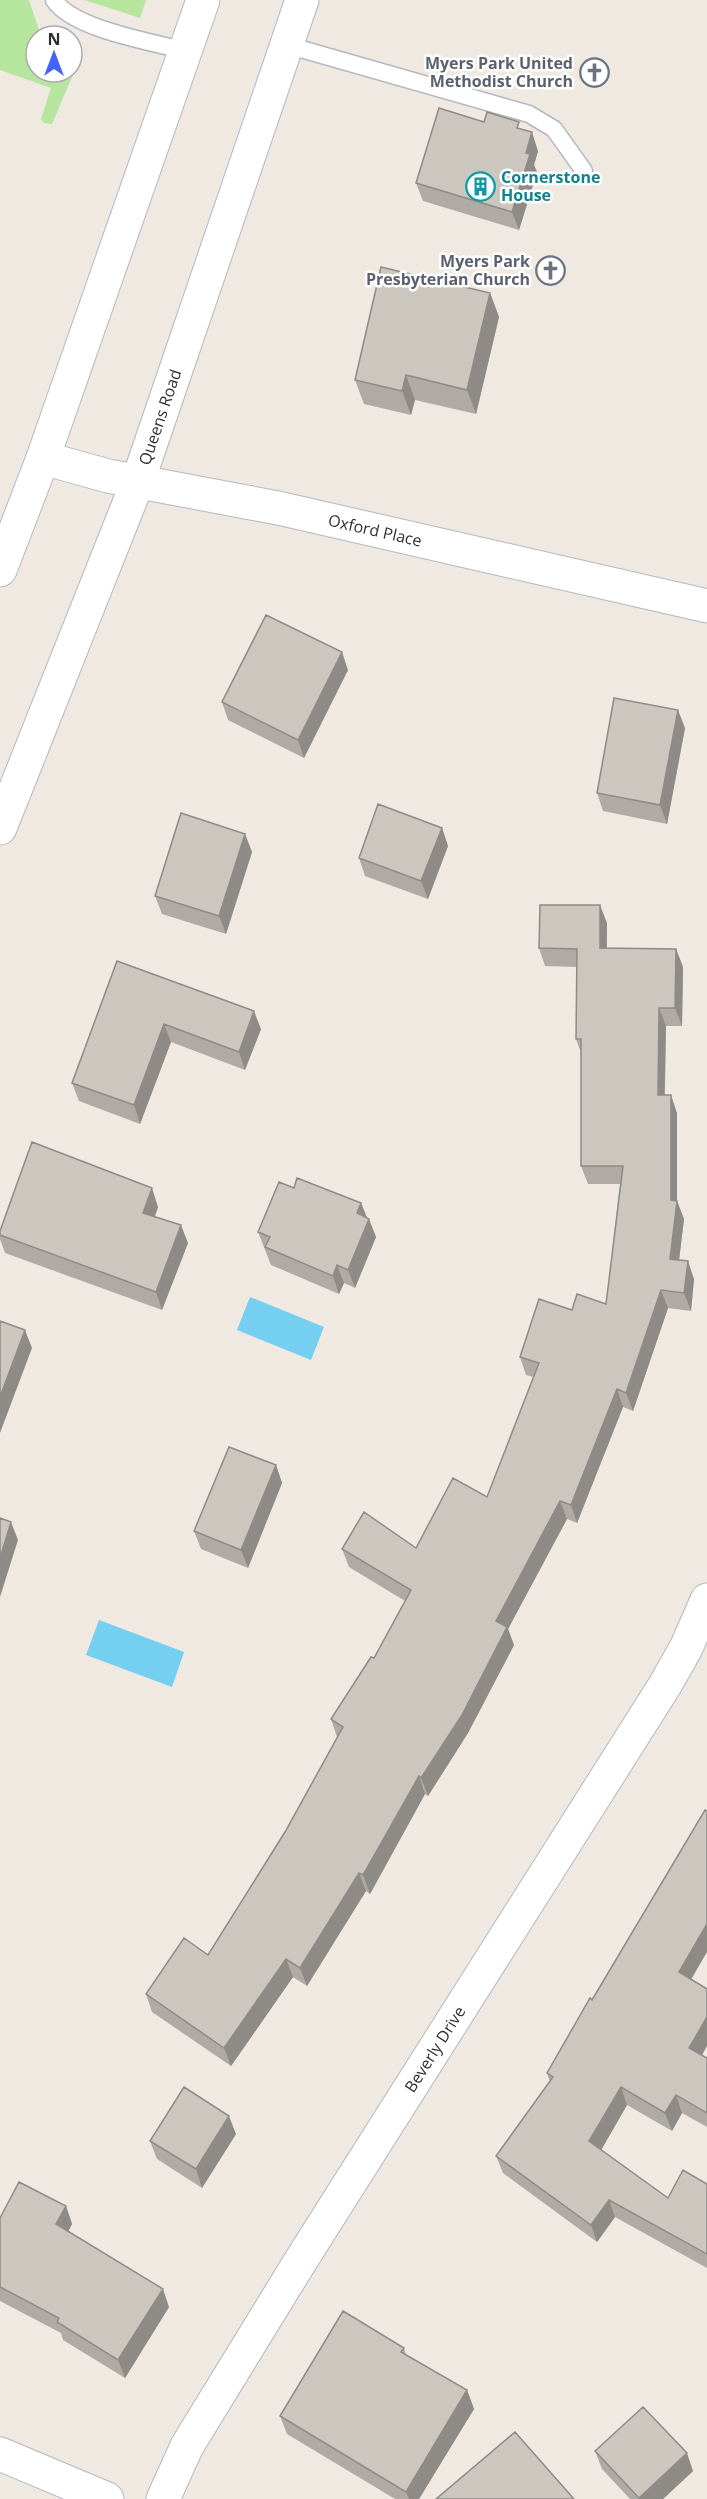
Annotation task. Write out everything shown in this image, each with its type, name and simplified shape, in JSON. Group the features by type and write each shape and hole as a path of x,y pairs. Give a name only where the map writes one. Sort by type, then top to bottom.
{"street":[{"path":"0,570 43,458 203,0"},
{"name":"Queens Road","path":"0,828 138,481 302,0"},
{"name":"Oxford Place","path":"43,458 138,481 278,508 707,606"},
{"name":"Beverly Drive","path":"163,2499 187,2446 298,2265 665,1685 686,1648 707,1600"},
{"path":"0,2454 107,2499"}],"lane":[{"path":"54,0 60,10 106,31 186,51"},
{"path":"286,45 529,114 554,129 584,171"}],"green space":[{"path":"0,0 29,0 37,24 24,24 24,78 0,70"},
{"path":"85,0 146,0 140,18"},
{"path":"40,84 69,84 52,124 44,123 41,119 51,88"}],"water":[{"path":"250,1297 324,1327 311,1360 237,1330"},
{"path":"99,1620 184,1652 172,1687 86,1655"}],"building":[{"name":"Cornerstone House","path":"439,108 484,122 487,112 519,122 517,128 532,132 526,153 530,154 512,212 416,183"},
{"path":"381,267 490,293 467,390 406,375 402,391 355,380"},
{"path":"266,615 342,652 298,740 222,702"},
{"path":"614,698 678,710 660,805 597,793"},
{"path":"378,804 442,828 421,881 359,858"},
{"path":"181,813 245,834 219,916 155,896"},
{"path":"540,905 600,905 600,948 676,949 675,1008 659,1008 658,1095 671,1095 671,1200 677,1201 670,1259 688,1261 684,1293 661,1290 626,1393 617,1389 571,1505 560,1501 496,1621 507,1627 462,1715 421,1778 419,1776 363,1875 359,1873 300,1968 286,1959 224,2048 146,1994 184,1938 208,1955 285,1832 343,1727 331,1719 371,1657 374,1658 411,1590 342,1549 364,1512 416,1548 453,1478 487,1497 539,1363 520,1357 539,1299 572,1310 577,1294 606,1304 623,1166 581,1166 581,1039 576,1039 577,949 539,948"},
{"path":"117,961 254,1011 239,1052 164,1024 134,1105 72,1083"},
{"path":"32,1142 152,1188 143,1213 181,1225 156,1292 0,1235"},
{"path":"297,1178 361,1203 357,1213 369,1219 348,1270 337,1265 333,1276 265,1247 270,1237 258,1232 279,1182 294,1188"},
{"path":"0,1321 25,1330 0,1397"},
{"path":"229,1447 276,1465 241,1550 194,1531"},
{"path":"0,1518 11,1522 0,1558"},
{"path":"705,1810 707,1811 707,1924 679,1972 707,1989 707,2017 689,2048 707,2058 707,2113 676,2095 665,2113 621,2087 589,2141 668,2198 683,2170 707,2184 707,2254 609,2200 591,2225 496,2156 553,2077 547,2073"},
{"path":"184,2087 229,2116 196,2169 150,2141"},
{"path":"19,2182 66,2206 56,2224 163,2289 118,2360 57,2322 59,2318 0,2287 0,2218"},
{"path":"343,2311 404,2348 401,2352 467,2390 406,2492 280,2416"},
{"path":"643,2407 687,2453 639,2498 595,2451"},
{"path":"515,2432 574,2499 436,2499"}],"place":[{"name":"Myers Park United Methodist Church","path":"594,72"},
{"name":"Cornerstone House","path":"480,186"},
{"name":"Myers Park Presbyterian Church","path":"551,270"}]}
